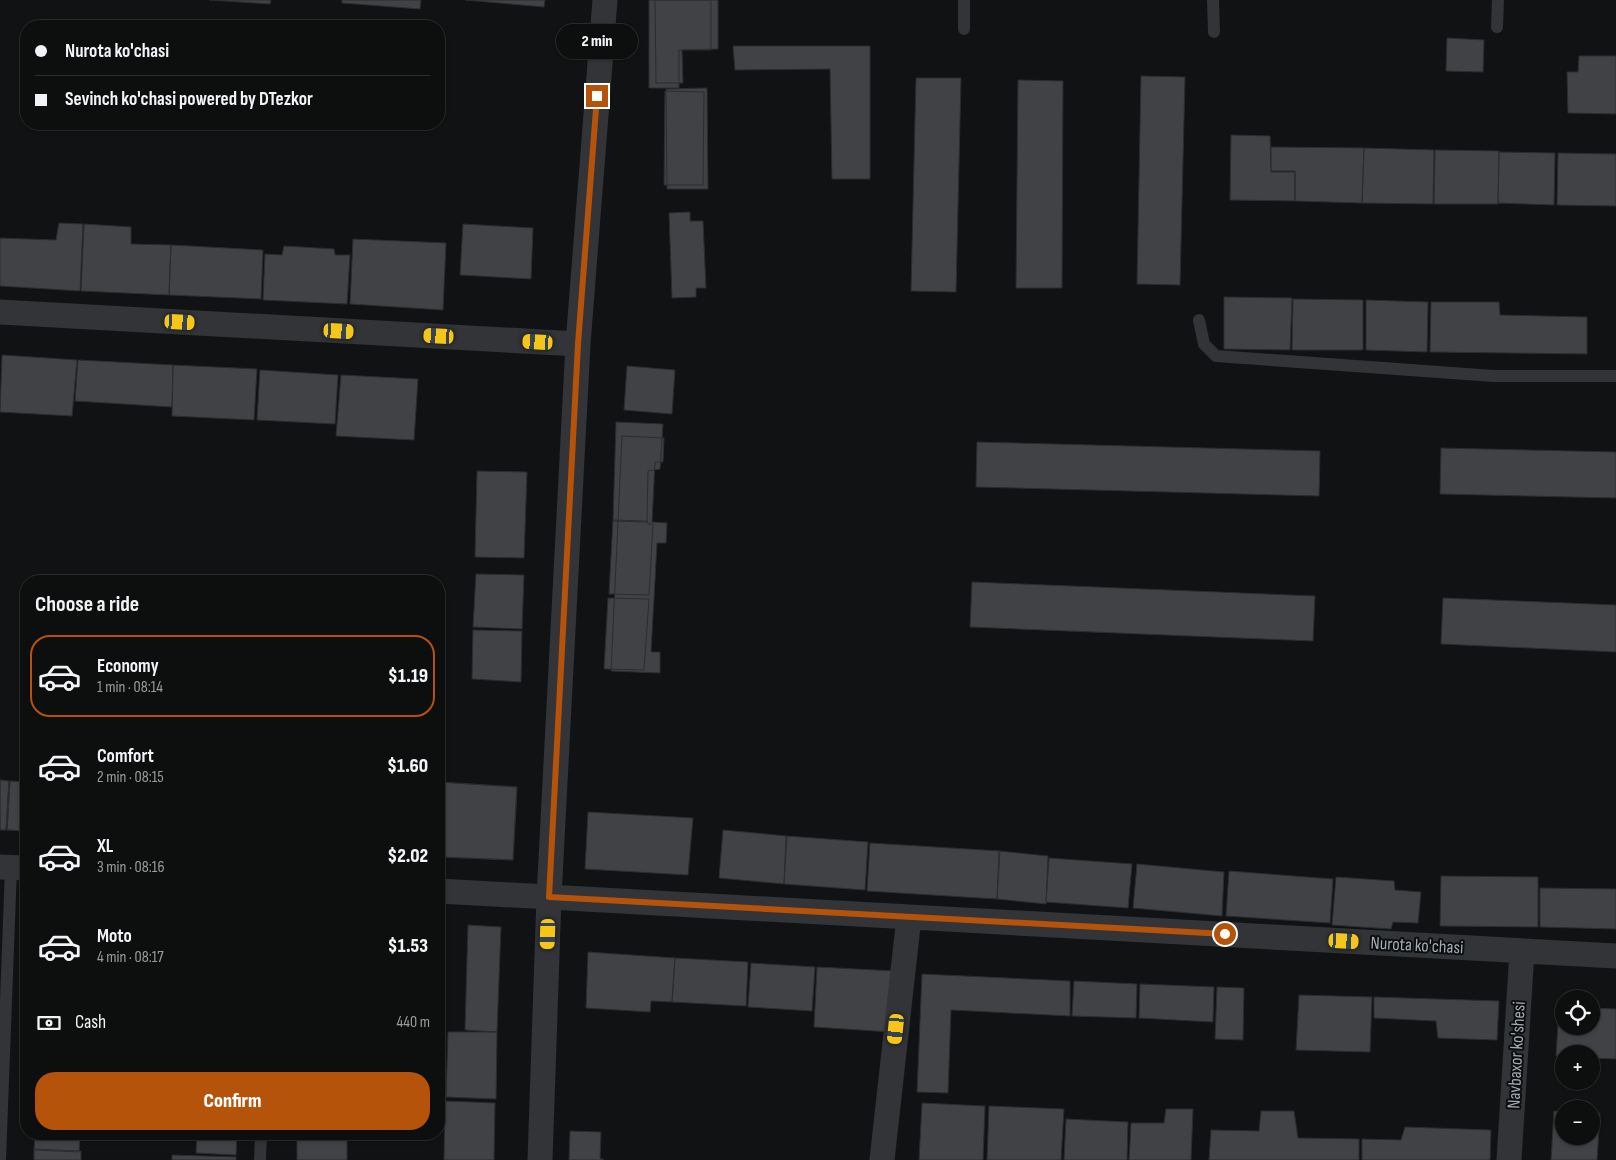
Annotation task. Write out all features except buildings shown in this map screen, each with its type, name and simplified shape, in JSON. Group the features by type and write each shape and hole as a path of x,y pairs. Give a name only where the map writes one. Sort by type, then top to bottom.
{"street":[{"path":"540,1160 549,897 578,344 604,0"},
{"path":"0,312 578,344"},
{"name":"Nurota ko'chasi","path":"445,891 1616,956"},
{"path":"882,1160 909,917"},
{"name":"Navbaxor ko'shesi","path":"1509,1160 1522,950"}],"lane":[{"path":"964,0 964,29"},
{"path":"1213,0 1214,32"},
{"path":"1497,27 1498,0"},
{"path":"1199,320 1204,344 1216,356 1494,376 1616,376"},
{"path":"0,1160 12,868"},
{"path":"260,1160 261,1140"}],"route":[{"path":"597,96 578,344 549,897 1225,934"}]}
